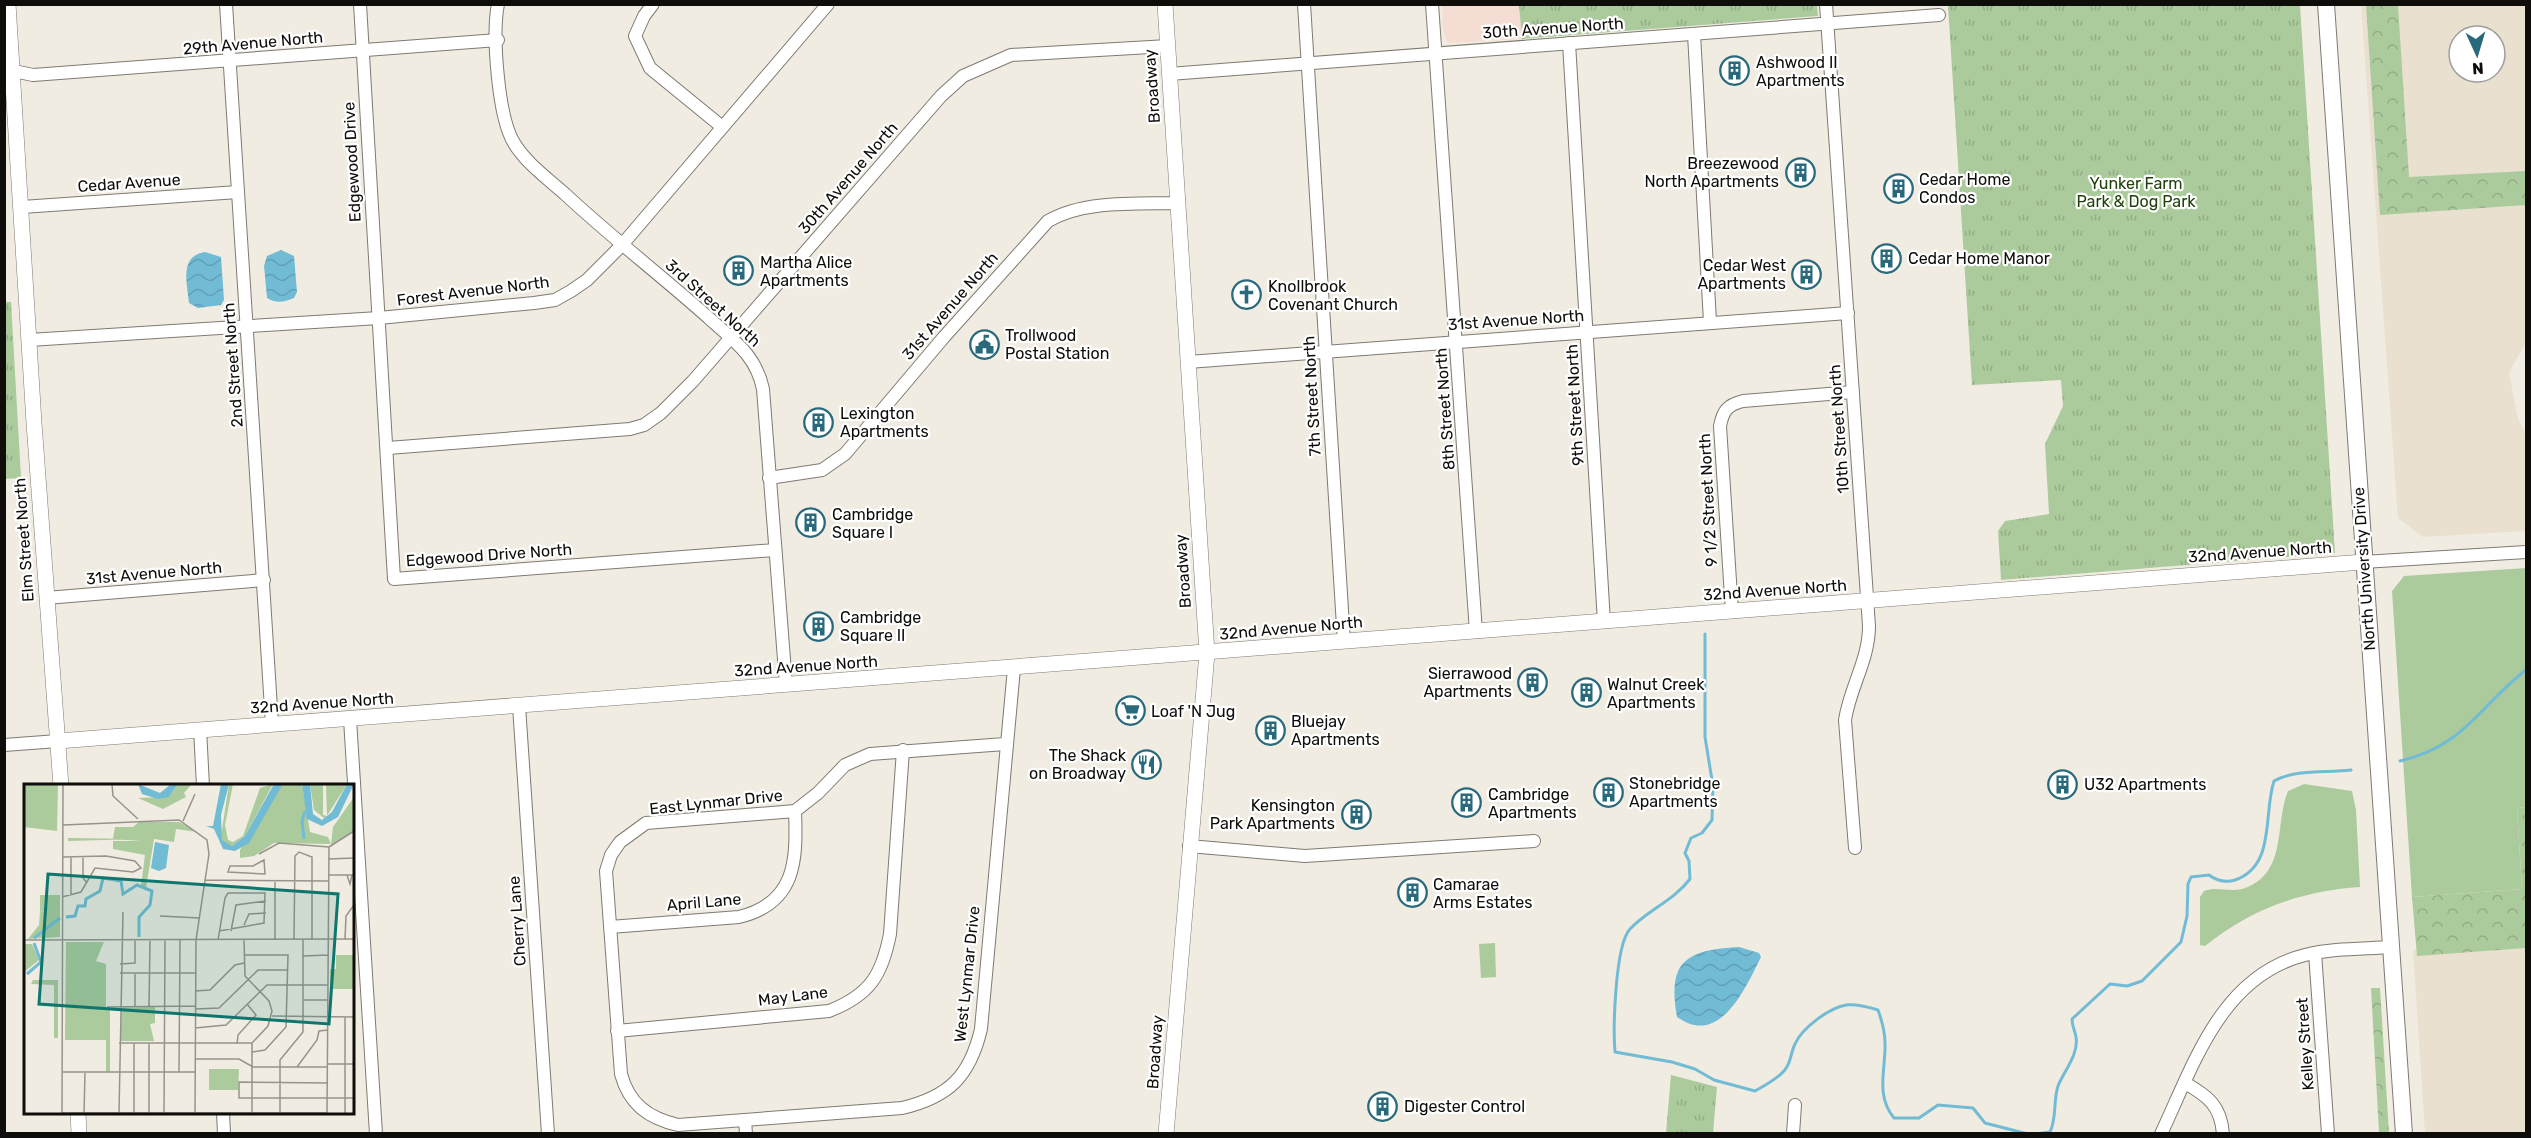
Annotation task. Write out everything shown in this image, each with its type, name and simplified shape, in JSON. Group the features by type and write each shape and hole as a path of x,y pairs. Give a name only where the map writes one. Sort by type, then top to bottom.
{"main road":[{"name":"North University Drive","path":"2326,4 2404,1134"}],"street":[{"name":"Elm Street North","path":"8,4 8,70 22,207 46,598 62,784"},
{"name":"2nd Street North","path":"226,4 272,724"},
{"name":"Edgewood Drive","path":"360,4 378,318"},
{"name":"3rd Street North","path":"498,4 498,78 502,112 513,142 529,162 621,246 688,299 747,353 759,369 786,685"},
{"path":"653,4 644,16 635,36 650,68 721,126"},
{"name":"Forest Avenue North","path":"29,340 378,318 555,300 587,280 621,246 721,126 828,4"},
{"name":"Broadway","path":"1165,4 1207,653 1166,1134"},
{"name":"7th Street North","path":"1304,4 1344,642"},
{"name":"8th Street North","path":"1432,4 1458,341 1476,632"},
{"name":"10th Street North","path":"1826,4 1869,643 1848,704 1845,720 1855,848"},
{"name":"30th Avenue North","path":"1169,74 1939,15"},
{"path":"1694,33 1710,322"},
{"name":"29th Avenue North","path":"8,70 33,75 498,40"},
{"name":"9th Street North","path":"1569,43 1604,622"},
{"name":"30th Avenue North","path":"388,448 630,429 644,425 661,413 731,338 941,96 963,76 979,67 1011,56 1168,46"},
{"name":"Cedar Avenue","path":"22,207 238,192"},
{"name":"31st Avenue North","path":"770,478 822,470 845,454 944,337 1048,220 1064,212 1083,209 1178,203"},
{"name":"31st Avenue North","path":"1188,362 1848,313"},
{"name":"Edgewood Drive North","path":"378,318 388,448 394,579 776,550"},
{"name":"9 1/2 Street North","path":"1732,612 1720,426 1722,413 1730,405 1743,401 1853,392"},
{"name":"32nd Avenue North","path":"58,741 2363,562 2526,552"},
{"name":"31st Avenue North","path":"46,598 264,580"},
{"name":"West Lynmar Drive","path":"745,1120 902,1108 921,1104 956,1083 968,1067 981,1029 1005,744 1014,668"},
{"name":"Cherry Lane","path":"519,706 548,1134"},
{"path":"350,719 376,1134"},
{"path":"200,729 203,784"},
{"path":"4,745 58,741"},
{"name":"East Lynmar Drive","path":"745,1120 678,1125 661,1121 647,1114 635,1104 625,1089 621,1074 606,871 611,855 620,842 646,823 795,811 818,794 845,765 870,754 1005,744"},
{"name":"May Lane","path":"618,1031 829,1011 847,1004 874,983 886,955 890,934 903,750"},
{"name":"April Lane","path":"610,927 740,917 760,912 775,901 788,884 796,845 795,811"},
{"path":"1189,846 1314,856 1534,841"},
{"path":"2161,1134 2214,1024 2229,1002 2268,970 2293,959 2315,953 2391,947"},
{"name":"Kelley Street","path":"2315,953 2328,1134"},
{"path":"2185,1083 2211,1099 2218,1109 2223,1134"},
{"path":"1793,1134 1796,1105"},
{"path":"78,1114 79,1134"},
{"path":"223,1114 224,1134"},
{"path":"745,1120 746,1134"}],"shaded area":[{"path":"1442,5 1519,5 1522,39 1448,43 1443,30"},
{"path":"2361,5 2526,5 2526,342 2509,373 2518,419 2526,433 2526,531 2423,537 2398,518"},
{"path":"2526,942 2526,1133 2425,1133 2413,950"}],"green space":[{"path":"1817,4 1818,16 1522,39 1519,5"},
{"name":"Yunker Farm Park & Dog Park","path":"1948,5 2300,5 2335,553 2001,580 1998,531 2005,521 2049,514 2045,444 2063,406 2061,380 1972,385"},
{"path":"2366,5 2398,5 2409,177 2526,171 2526,205 2380,215"},
{"path":"5,302 11,302 21,478 5,479"},
{"path":"2526,568 2526,807 2517,808 2522,889 2412,897 2392,591 2404,576"},
{"path":"2304,784 2352,791 2356,810 2360,887 2317,893 2278,904 2240,922 2205,946 2200,945 2200,897 2204,891 2235,890 2259,881 2268,871 2274,859 2288,791"},
{"path":"2526,807 2526,948 2417,956 2412,897 2522,889 2517,808"},
{"path":"1495,943 1496,977 1481,978 1479,944"},
{"path":"2371,988 2380,988 2389,1133 2379,1133"},
{"path":"1671,1075 1717,1087 1713,1133 1666,1133"}],"water":[{"path":"281,250 294,256 297,292 294,298 277,302 267,298 264,266 267,256"},
{"path":"205,252 221,257 224,300 221,305 198,308 189,303 186,272 191,259"},
{"path":"1739,947 1759,953 1761,957 1748,983 1730,1010 1719,1020 1706,1025 1692,1025 1677,1017 1675,983 1678,971 1684,962 1706,951"}],"waterway":[{"path":"1705,634 1705,737 1713,786 1712,820 1702,833 1691,838 1685,853 1689,861 1690,879 1676,893 1637,922 1625,938 1616,988 1615,1052 1672,1062 1695,1069 1714,1080 1755,1091 1784,1071 1799,1038 1817,1020 1839,1007 1862,1006 1878,1010 1882,1022 1885,1043 1883,1091 1888,1109 1894,1118 1919,1118 1938,1105 1973,1108 1985,1123 2028,1134"},
{"path":"2400,761 2440,746 2456,735 2526,670"},
{"path":"2034,1134 2050,1132 2052,1127 2058,1086 2075,1050 2076,1037 2072,1019 2110,984 2127,986 2142,981 2181,942 2187,916 2188,884 2191,877 2209,875 2221,881 2231,881 2248,873 2257,863 2266,838 2274,781 2301,773 2351,770"}],"place":[{"name":"Ashwood II Apartments","path":"1735,71"},
{"name":"Breezewood North Apartments","path":"1800,172"},
{"name":"Cedar Home Condos","path":"1898,188"},
{"name":"Cedar Home Manor","path":"1887,258"},
{"name":"Martha Alice Apartments","path":"739,271"},
{"name":"Cedar West Apartments","path":"1807,274"},
{"name":"Knollbrook Covenant Church","path":"1247,295"},
{"name":"Trollwood Postal Station","path":"984,344"},
{"name":"Lexington Apartments","path":"819,422"},
{"name":"Cambridge Square I","path":"811,523"},
{"name":"Cambridge Square II","path":"819,626"},
{"name":"Sierrawood Apartments","path":"1533,682"},
{"name":"Walnut Creek Apartments","path":"1586,693"},
{"name":"Loaf 'N Jug","path":"1130,711"},
{"name":"Bluejay Apartments","path":"1270,730"},
{"name":"The Shack on Broadway","path":"1147,764"},
{"name":"U32 Apartments","path":"2063,784"},
{"name":"Stonebridge Apartments","path":"1608,792"},
{"name":"Cambridge Apartments","path":"1467,803"},
{"name":"Kensington Park Apartments","path":"1356,814"},
{"name":"Camarae Arms Estates","path":"1412,893"},
{"name":"Digester Control","path":"1383,1106"}]}
